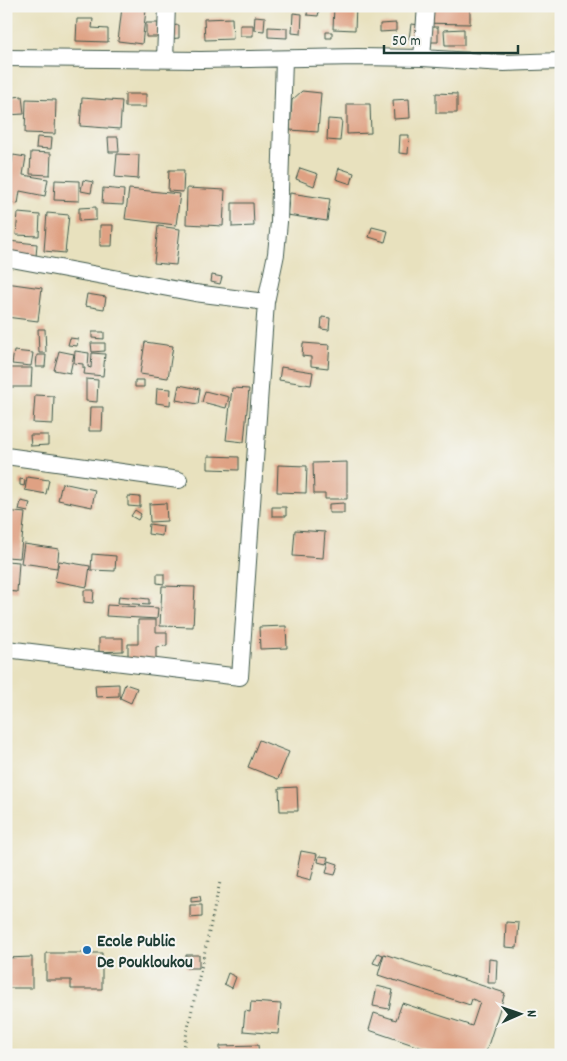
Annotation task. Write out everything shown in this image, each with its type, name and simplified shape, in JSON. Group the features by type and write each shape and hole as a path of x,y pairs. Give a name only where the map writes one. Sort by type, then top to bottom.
{"street":[{"path":"165,59 167,6"},
{"path":"422,58 426,6"},
{"path":"6,58 284,59 358,57 422,58 504,63 561,61"},
{"path":"6,649 240,677 266,302 276,254 279,222 284,59"},
{"path":"6,258 195,293 266,302"},
{"path":"6,456 179,480"}],"path":[{"path":"182,1055 220,882"}],"building":[{"path":"308,6 320,6 318,16 307,15"},
{"path":"334,6 356,6 355,30 333,29"},
{"path":"375,6 390,6 390,9 375,9"},
{"path":"418,6 470,6 470,24 418,23"},
{"path":"122,7 146,10 142,44 118,41"},
{"path":"293,13 302,14 301,34 292,33"},
{"path":"255,16 265,17 264,31 254,30"},
{"path":"232,18 233,39 205,40 204,19"},
{"path":"77,19 93,19 92,28 108,29 108,42 76,41"},
{"path":"146,23 158,23 158,37 146,37"},
{"path":"396,23 396,31 380,32 380,24"},
{"path":"411,24 421,25 419,40 409,39"},
{"path":"179,25 179,38 168,39 168,26"},
{"path":"240,25 253,25 253,36 240,36"},
{"path":"268,27 287,28 287,38 268,37"},
{"path":"429,27 438,27 438,42 429,42"},
{"path":"464,29 464,45 445,45 444,30"},
{"path":"326,32 332,32 332,38 326,38"},
{"path":"302,91 321,93 318,132 290,130 292,100"},
{"path":"436,93 457,94 457,113 436,113"},
{"path":"125,94 146,94 146,107 125,107"},
{"path":"22,96 24,114 6,115 6,98"},
{"path":"82,98 122,101 120,129 80,126"},
{"path":"26,99 56,100 55,134 25,133"},
{"path":"409,99 410,118 394,119 393,100"},
{"path":"347,104 370,104 371,133 347,134"},
{"path":"328,119 342,120 340,141 327,140"},
{"path":"400,135 409,135 408,154 399,153"},
{"path":"37,137 52,138 51,149 36,148"},
{"path":"108,137 118,137 119,152 109,152"},
{"path":"31,152 51,153 50,175 30,174"},
{"path":"117,154 139,155 138,179 115,177"},
{"path":"13,155 26,157 23,175 48,179 45,196 20,191 18,204 6,202"},
{"path":"300,168 318,174 314,186 296,179"},
{"path":"339,168 354,173 351,184 336,179"},
{"path":"169,170 184,170 183,192 168,191"},
{"path":"55,180 79,181 79,201 54,200"},
{"path":"83,180 93,182 91,193 81,191"},
{"path":"103,188 124,190 123,205 102,204"},
{"path":"187,188 225,190 223,226 186,224"},
{"path":"129,189 180,194 176,225 125,219"},
{"path":"290,193 330,199 327,221 287,215"},
{"path":"232,203 253,203 254,226 232,227"},
{"path":"96,207 96,220 79,221 79,208"},
{"path":"18,213 40,215 39,236 16,235"},
{"path":"47,213 69,215 65,253 44,251"},
{"path":"100,225 113,225 112,246 100,246"},
{"path":"158,226 180,229 176,265 154,263"},
{"path":"372,227 388,231 385,242 369,237"},
{"path":"8,241 37,244 36,257 7,255"},
{"path":"212,275 222,277 220,284 211,282"},
{"path":"6,283 42,288 38,321 6,317"},
{"path":"87,294 106,297 104,309 85,306"},
{"path":"322,317 330,318 329,330 321,329"},
{"path":"38,329 45,329 46,353 39,353"},
{"path":"92,332 104,332 104,339 92,338"},
{"path":"70,338 78,339 77,346 68,345"},
{"path":"145,342 173,346 168,378 140,374"},
{"path":"91,343 105,343 105,351 92,352"},
{"path":"303,343 330,345 328,368 311,366 311,357 302,356"},
{"path":"14,351 33,353 31,366 12,364"},
{"path":"59,351 74,354 70,373 54,370"},
{"path":"75,351 89,353 88,367 91,368 92,353 105,354 103,376 84,374 85,368 83,368 83,364 74,363"},
{"path":"37,355 46,355 45,367 36,367"},
{"path":"281,367 313,372 311,385 279,380"},
{"path":"9,368 32,368 31,387 9,387"},
{"path":"86,379 98,380 97,402 86,401"},
{"path":"135,380 144,380 144,387 135,387"},
{"path":"179,385 200,389 198,404 176,400"},
{"path":"157,388 171,389 170,405 156,403"},
{"path":"232,388 249,389 244,442 226,440"},
{"path":"205,391 229,397 226,408 202,402"},
{"path":"35,395 54,396 53,424 33,423"},
{"path":"90,407 103,407 102,431 89,431"},
{"path":"30,435 48,435 48,445 31,446"},
{"path":"208,456 239,457 239,470 208,469"},
{"path":"347,462 347,499 325,499 325,494 314,494 313,463"},
{"path":"278,465 307,466 306,493 277,492"},
{"path":"27,477 49,480 46,494 25,490"},
{"path":"20,479 25,480 24,486 20,485"},
{"path":"62,483 95,490 92,507 58,500"},
{"path":"128,496 140,497 140,507 128,506"},
{"path":"21,501 30,503 28,512 19,510"},
{"path":"166,503 167,521 150,522 149,504"},
{"path":"344,503 344,513 329,513 329,504"},
{"path":"272,507 286,507 286,516 272,516"},
{"path":"135,510 141,514 138,520 131,516"},
{"path":"6,511 25,513 20,558 6,557"},
{"path":"149,524 163,526 162,536 148,534"},
{"path":"295,530 325,532 323,558 293,556"},
{"path":"24,544 59,549 57,568 21,563"},
{"path":"92,554 116,556 115,571 91,570"},
{"path":"6,561 19,562 17,592 6,591"},
{"path":"59,561 90,566 87,587 55,581"},
{"path":"157,574 164,574 164,584 157,583"},
{"path":"162,586 195,587 193,627 160,626"},
{"path":"84,590 94,590 93,603 84,602"},
{"path":"119,596 149,599 149,605 118,603"},
{"path":"107,605 158,608 157,619 106,616"},
{"path":"138,620 156,620 156,632 167,632 167,646 156,647 156,662 128,662 128,644 138,644"},
{"path":"286,626 287,648 260,649 259,627"},
{"path":"99,638 123,638 123,651 99,652"},
{"path":"119,684 119,696 96,697 95,685"},
{"path":"125,684 137,688 131,703 120,698"},
{"path":"259,740 289,752 278,779 248,767"},
{"path":"297,787 298,811 280,811 279,788"},
{"path":"301,851 317,854 311,880 296,876"},
{"path":"319,856 328,857 326,864 318,862"},
{"path":"329,861 338,864 335,875 326,873"},
{"path":"200,896 201,901 191,902 191,897"},
{"path":"190,905 202,905 202,917 190,918"},
{"path":"506,922 519,923 517,948 505,947"},
{"path":"46,953 102,953 102,989 71,989 71,980 46,980"},
{"path":"378,953 383,955 379,965 373,963"},
{"path":"384,954 505,993 485,1055 443,1055 369,1030 374,1013 396,1020 402,1003 472,1026 480,1002 472,999 470,1005 378,975"},
{"path":"186,955 199,955 199,968 186,968"},
{"path":"32,957 32,988 6,988 6,958"},
{"path":"489,959 497,960 496,983 488,983"},
{"path":"228,973 236,977 232,988 224,984"},
{"path":"377,986 393,990 389,1009 373,1006"},
{"path":"251,1002 281,1004 278,1034 243,1031 245,1011 250,1012"},
{"path":"258,1045 259,1055 220,1055 220,1046"}],"place":[{"name":"Ecole Public De Poukloukou","path":"87,950"}]}
